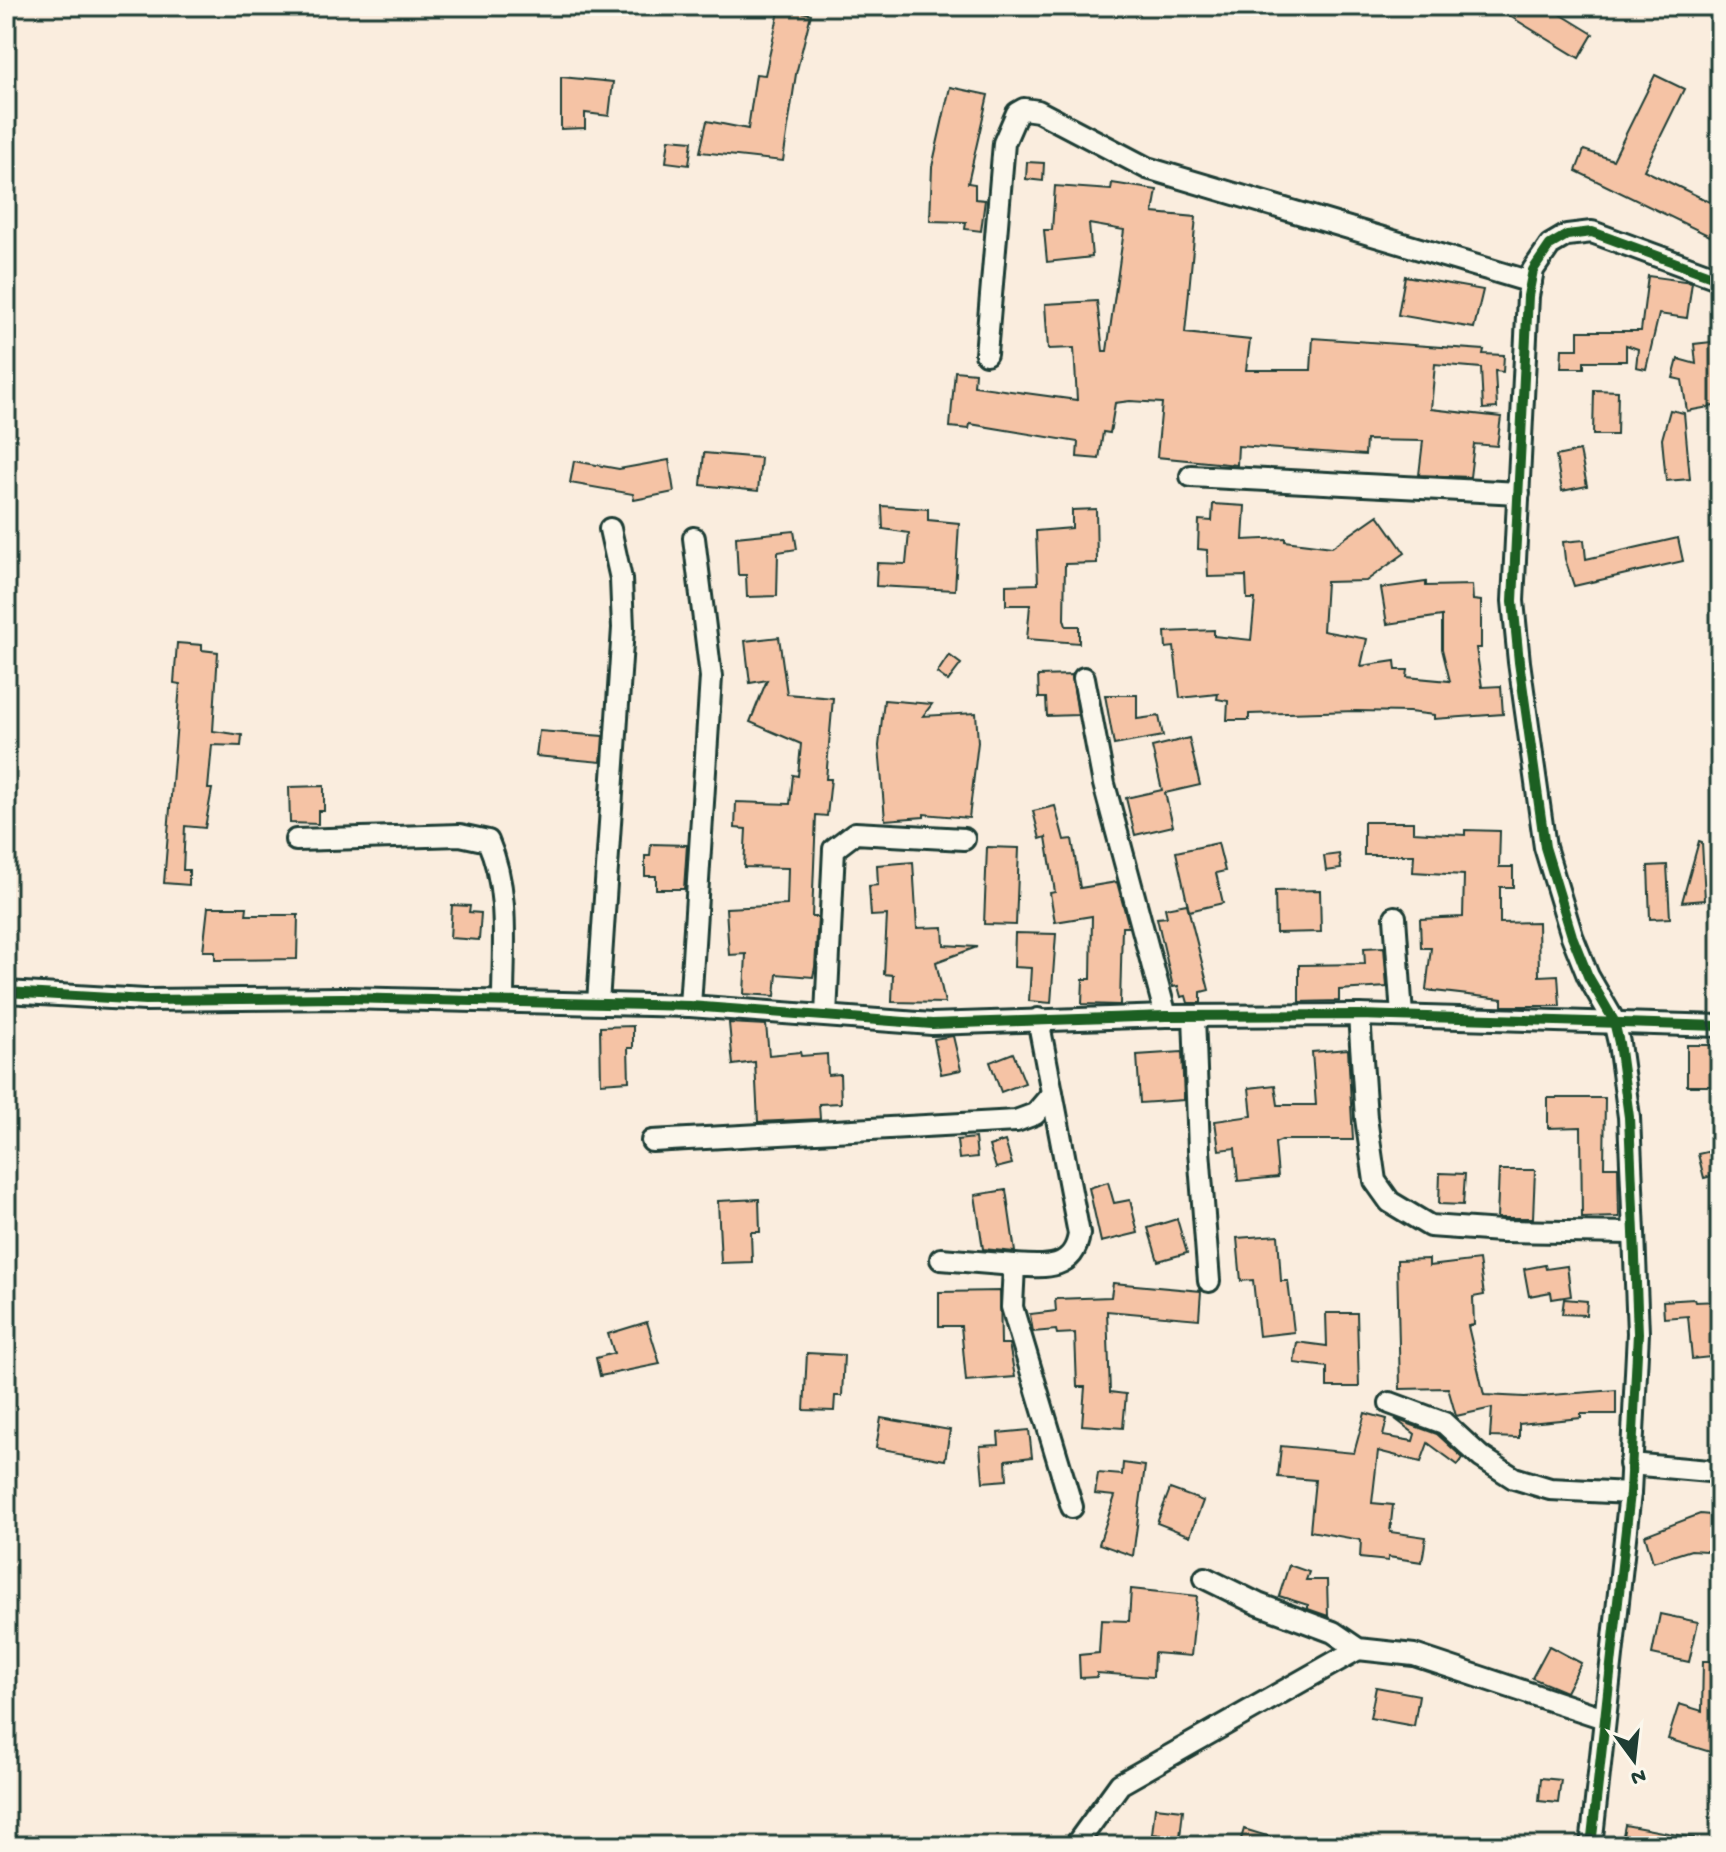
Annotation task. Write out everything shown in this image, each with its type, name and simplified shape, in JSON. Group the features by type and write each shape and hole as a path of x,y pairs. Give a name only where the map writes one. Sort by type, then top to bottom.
{"street":[{"path":"986,354 1004,143 1017,113 1024,109 1038,111 1147,168 1531,282"},
{"path":"1591,1846 1600,1790 1604,1718 1630,1493 1638,1333 1629,1117 1614,1021 1588,976 1545,847 1513,601 1531,282 1533,270 1550,245 1567,235 1592,232 1720,279"},
{"path":"1191,476 1519,493"},
{"path":"598,1003 623,628 621,579 610,529"},
{"path":"690,1006 711,677 694,538"},
{"path":"1084,678 1104,784 1166,1016"},
{"path":"826,1015 834,849 855,833 964,839"},
{"path":"296,840 460,835 488,841 499,865 503,897 503,1001"},
{"path":"1395,917 1402,1016"},
{"path":"6,992 145,1000 503,1001 690,1006 932,1024 1166,1016 1359,1015 1720,1026"},
{"path":"1359,1015 1366,1118 1375,1181 1390,1202 1430,1226 1501,1231 1634,1233"},
{"path":"1194,1016 1199,1150 1209,1281"},
{"path":"941,1259 1051,1268 1068,1259 1077,1248 1078,1220 1038,1019"},
{"path":"652,1141 1016,1121 1035,1114 1052,1094"},
{"path":"1014,1265 1012,1307 1072,1507"},
{"path":"1390,1403 1444,1423 1481,1457 1514,1478 1550,1489 1630,1493"},
{"path":"1630,1464 1720,1472"},
{"path":"1205,1578 1258,1604 1333,1632 1358,1649 1414,1655 1604,1718"},
{"path":"1075,1846 1120,1784 1358,1649"}],"building":[{"path":"1493,6 1547,6 1593,34 1579,58"},
{"path":"780,7 811,14 796,74 783,161 700,152 707,121 748,129 756,74 765,75"},
{"path":"1655,75 1684,89 1644,170 1720,207 1720,241 1576,171 1584,150 1613,160"},
{"path":"561,77 613,82 609,116 585,113 585,128 561,129"},
{"path":"950,87 988,95 968,183 975,184 975,199 985,200 981,231 965,229 966,222 930,221 932,167"},
{"path":"669,139 692,141 689,165 666,162"},
{"path":"1027,162 1044,163 1043,181 1026,179"},
{"path":"1112,183 1157,190 1153,213 1196,217 1185,333 1250,340 1246,370 1311,370 1313,338 1484,350 1483,354 1504,355 1503,372 1495,371 1497,408 1483,409 1481,368 1435,364 1431,409 1501,417 1497,446 1474,444 1470,477 1419,475 1423,441 1366,440 1365,455 1238,446 1237,465 1157,457 1162,403 1130,401 1115,403 1110,433 1103,432 1099,459 1077,457 1078,442 970,424 969,429 950,427 955,371 975,373 974,386 1077,400 1074,348 1048,349 1045,304 1097,301 1103,351 1107,351 1124,230 1089,224 1092,257 1047,262 1044,230 1052,230 1055,186 1111,190"},
{"path":"1405,276 1483,290 1474,328 1398,315"},
{"path":"1648,276 1692,282 1687,318 1659,314 1646,369 1636,367 1638,349 1626,345 1626,361 1584,361 1584,368 1561,368 1562,349 1578,349 1578,331 1641,331"},
{"path":"1720,341 1720,405 1687,411 1682,380 1673,378 1678,359 1696,364 1694,344"},
{"path":"1594,390 1618,391 1617,435 1593,435"},
{"path":"1670,410 1684,413 1690,479 1666,481 1662,439"},
{"path":"1580,451 1587,486 1562,491 1556,456"},
{"path":"704,453 761,458 758,491 701,485"},
{"path":"669,460 674,492 634,500 633,494 570,483 574,461 619,469"},
{"path":"1213,504 1245,506 1243,540 1285,538 1285,541 1332,547 1378,515 1405,553 1366,581 1326,582 1323,631 1367,639 1361,666 1395,661 1396,670 1408,670 1407,677 1450,681 1442,649 1442,616 1387,624 1381,588 1426,582 1426,586 1472,585 1473,600 1481,601 1481,648 1476,648 1482,687 1501,686 1503,714 1434,719 1434,715 1409,712 1356,711 1249,714 1249,720 1227,720 1228,701 1217,699 1218,694 1180,698 1174,647 1166,648 1165,632 1214,630 1214,636 1251,640 1255,599 1247,599 1246,576 1208,577 1207,550 1198,549 1199,520 1212,521"},
{"path":"882,506 928,509 928,520 959,523 955,590 876,586 877,563 906,564 909,533 883,529"},
{"path":"1096,509 1097,563 1065,564 1064,619 1066,626 1079,626 1079,643 1027,639 1030,605 1006,605 1006,585 1038,584 1036,531 1072,528 1072,510"},
{"path":"794,531 797,549 778,552 777,596 747,597 746,575 738,575 736,537"},
{"path":"1678,538 1683,561 1574,586 1563,542 1584,540 1586,559"},
{"path":"779,637 787,694 833,698 826,779 831,779 827,816 816,815 812,917 818,917 815,967 813,977 777,974 775,996 744,994 746,954 729,955 726,908 787,905 788,868 744,867 746,829 735,828 736,802 790,804 793,775 798,776 801,744 750,722 767,680 750,683 745,641"},
{"path":"177,643 202,645 202,650 218,652 213,731 242,735 241,746 212,745 208,789 212,789 205,828 185,826 183,870 189,870 189,885 164,883 180,684 174,683"},
{"path":"949,655 961,664 948,681 937,673"},
{"path":"1072,675 1078,715 1047,716 1046,698 1039,698 1038,676"},
{"path":"1105,695 1137,695 1137,719 1159,716 1163,736 1114,745"},
{"path":"884,700 932,704 923,716 976,713 978,742 969,818 924,814 924,817 885,820 879,746"},
{"path":"539,731 603,736 601,762 536,756"},
{"path":"1189,738 1200,785 1165,793 1173,826 1135,835 1126,798 1162,790 1152,747"},
{"path":"324,786 324,811 318,811 318,824 290,823 289,787"},
{"path":"1055,806 1064,840 1072,839 1080,888 1117,882 1129,927 1122,927 1120,1005 1082,1004 1083,979 1091,979 1092,916 1055,922 1050,893 1055,892 1046,837 1040,839 1033,811"},
{"path":"1364,822 1413,822 1413,832 1465,835 1465,830 1500,831 1499,867 1513,867 1513,887 1500,887 1500,923 1538,922 1539,976 1558,975 1560,1006 1502,1006 1502,999 1426,990 1431,948 1421,948 1420,919 1463,917 1464,875 1413,872 1414,855 1364,855"},
{"path":"1699,841 1702,842 1705,900 1682,902"},
{"path":"1218,843 1225,871 1216,873 1223,903 1189,911 1176,852"},
{"path":"651,844 687,845 684,889 656,889 656,876 645,876 645,856 650,856"},
{"path":"987,847 1019,848 1016,925 984,924"},
{"path":"1339,854 1341,869 1326,871 1324,856"},
{"path":"913,862 917,928 943,927 944,945 977,947 936,962 945,1003 892,1002 893,975 884,974 887,915 871,916 869,886 878,885 877,865"},
{"path":"1667,865 1670,918 1650,919 1648,866"},
{"path":"1320,890 1321,932 1276,933 1275,891"},
{"path":"1187,904 1209,990 1201,992 1201,1003 1188,1003 1186,996 1181,997 1178,986 1173,987 1157,918 1167,917 1165,908"},
{"path":"452,905 470,906 469,912 481,913 479,940 450,938"},
{"path":"208,907 247,907 246,915 298,915 297,959 215,960 215,951 203,951"},
{"path":"1015,933 1056,934 1051,1003 1029,1001 1031,968 1014,967"},
{"path":"1384,947 1387,987 1339,990 1339,1001 1299,1002 1299,965 1365,964 1364,948"},
{"path":"729,1023 766,1025 769,1055 800,1052 801,1056 827,1054 828,1075 840,1074 841,1103 819,1104 820,1119 758,1122 755,1062 733,1065"},
{"path":"633,1026 633,1048 628,1048 629,1081 601,1083 600,1027"},
{"path":"953,1036 961,1070 941,1074 934,1039"},
{"path":"1687,1045 1720,1045 1720,1086 1687,1086"},
{"path":"1348,1049 1353,1140 1282,1140 1275,1143 1278,1177 1238,1181 1235,1148 1219,1150 1215,1121 1252,1116 1249,1088 1275,1085 1278,1105 1316,1105 1312,1052"},
{"path":"1182,1052 1184,1100 1140,1103 1137,1055"},
{"path":"1013,1053 1025,1083 1001,1092 990,1062"},
{"path":"1548,1098 1605,1098 1604,1167 1618,1167 1619,1217 1582,1218 1581,1127 1548,1128"},
{"path":"975,1138 977,1157 959,1159 957,1140"},
{"path":"1005,1141 1012,1164 996,1168 989,1146"},
{"path":"1720,1149 1720,1174 1704,1178 1698,1154"},
{"path":"1499,1170 1535,1170 1533,1218 1497,1218"},
{"path":"1440,1173 1465,1174 1463,1205 1439,1204"},
{"path":"1108,1182 1114,1203 1130,1200 1138,1233 1101,1242 1089,1188"},
{"path":"1006,1190 1015,1252 983,1249 975,1195"},
{"path":"759,1199 760,1232 751,1232 752,1262 721,1263 718,1201"},
{"path":"1177,1219 1187,1253 1158,1261 1148,1228"},
{"path":"1278,1235 1281,1281 1288,1281 1294,1332 1259,1336 1253,1280 1241,1281 1237,1238"},
{"path":"1429,1259 1429,1266 1479,1260 1484,1295 1473,1297 1474,1325 1468,1326 1484,1395 1525,1397 1616,1390 1616,1414 1581,1414 1581,1418 1519,1424 1519,1438 1490,1437 1492,1408 1456,1416 1448,1388 1400,1389 1397,1260"},
{"path":"1545,1265 1546,1269 1567,1266 1571,1296 1552,1299 1551,1292 1529,1296 1524,1269"},
{"path":"1113,1283 1201,1291 1199,1319 1107,1311 1110,1392 1126,1394 1123,1428 1082,1425 1085,1387 1077,1387 1075,1333 1057,1334 1056,1330 1033,1332 1030,1314 1056,1311 1055,1299 1111,1297"},
{"path":"1000,1291 1001,1344 1009,1344 1015,1377 966,1381 961,1326 939,1326 939,1292"},
{"path":"1564,1299 1587,1301 1586,1315 1562,1314"},
{"path":"1694,1299 1695,1302 1720,1301 1720,1356 1692,1359 1688,1316 1664,1318 1663,1301"},
{"path":"1326,1313 1357,1313 1359,1387 1327,1387 1327,1367 1294,1363 1297,1342 1327,1346"},
{"path":"647,1322 660,1364 600,1376 596,1358 614,1353 608,1334"},
{"path":"807,1353 844,1355 842,1396 835,1396 834,1411 804,1410"},
{"path":"1365,1413 1387,1419 1383,1436 1413,1441 1415,1434 1395,1419 1437,1434 1463,1458 1458,1465 1428,1443 1421,1462 1378,1451 1372,1503 1393,1505 1390,1532 1426,1537 1422,1562 1388,1557 1388,1561 1360,1558 1361,1540 1310,1531 1315,1480 1278,1477 1281,1446 1354,1453"},
{"path":"881,1418 950,1430 945,1460 876,1448"},
{"path":"1029,1430 1032,1457 1006,1460 1007,1480 983,1482 980,1446 999,1445 998,1433"},
{"path":"1123,1463 1145,1466 1133,1556 1099,1544 1115,1496 1095,1494 1098,1473 1122,1475"},
{"path":"1170,1489 1203,1501 1190,1536 1157,1523"},
{"path":"1700,1514 1720,1516 1720,1552 1691,1550 1653,1562 1645,1535"},
{"path":"1289,1565 1309,1572 1306,1580 1327,1580 1328,1616 1308,1609 1308,1605 1279,1596"},
{"path":"1131,1589 1197,1596 1191,1656 1154,1653 1153,1677 1097,1673 1097,1677 1080,1678 1079,1655 1099,1653 1101,1620 1129,1621"},
{"path":"1660,1614 1698,1622 1689,1662 1652,1654"},
{"path":"1549,1646 1581,1663 1566,1692 1532,1678"},
{"path":"1703,1661 1720,1661 1720,1755 1668,1739 1679,1704 1702,1711"},
{"path":"1376,1687 1419,1695 1414,1726 1370,1718"},
{"path":"1541,1778 1561,1780 1558,1803 1539,1801"},
{"path":"1155,1807 1183,1810 1180,1837 1152,1834"},
{"path":"1625,1825 1694,1838 1694,1846 1621,1846"},
{"path":"1244,1829 1287,1842 1286,1846 1239,1846"}],"cycle path":[{"path":"1591,1846 1630,1493 1638,1333 1634,1233 1629,1117 1619,1043 1614,1021 1588,976 1572,936 1545,847 1519,662 1513,601 1528,296 1533,270 1550,245 1567,235 1592,232 1720,279"},
{"path":"6,992 145,1000 343,998 690,1006 932,1024 1166,1016 1359,1015 1720,1026"}]}
